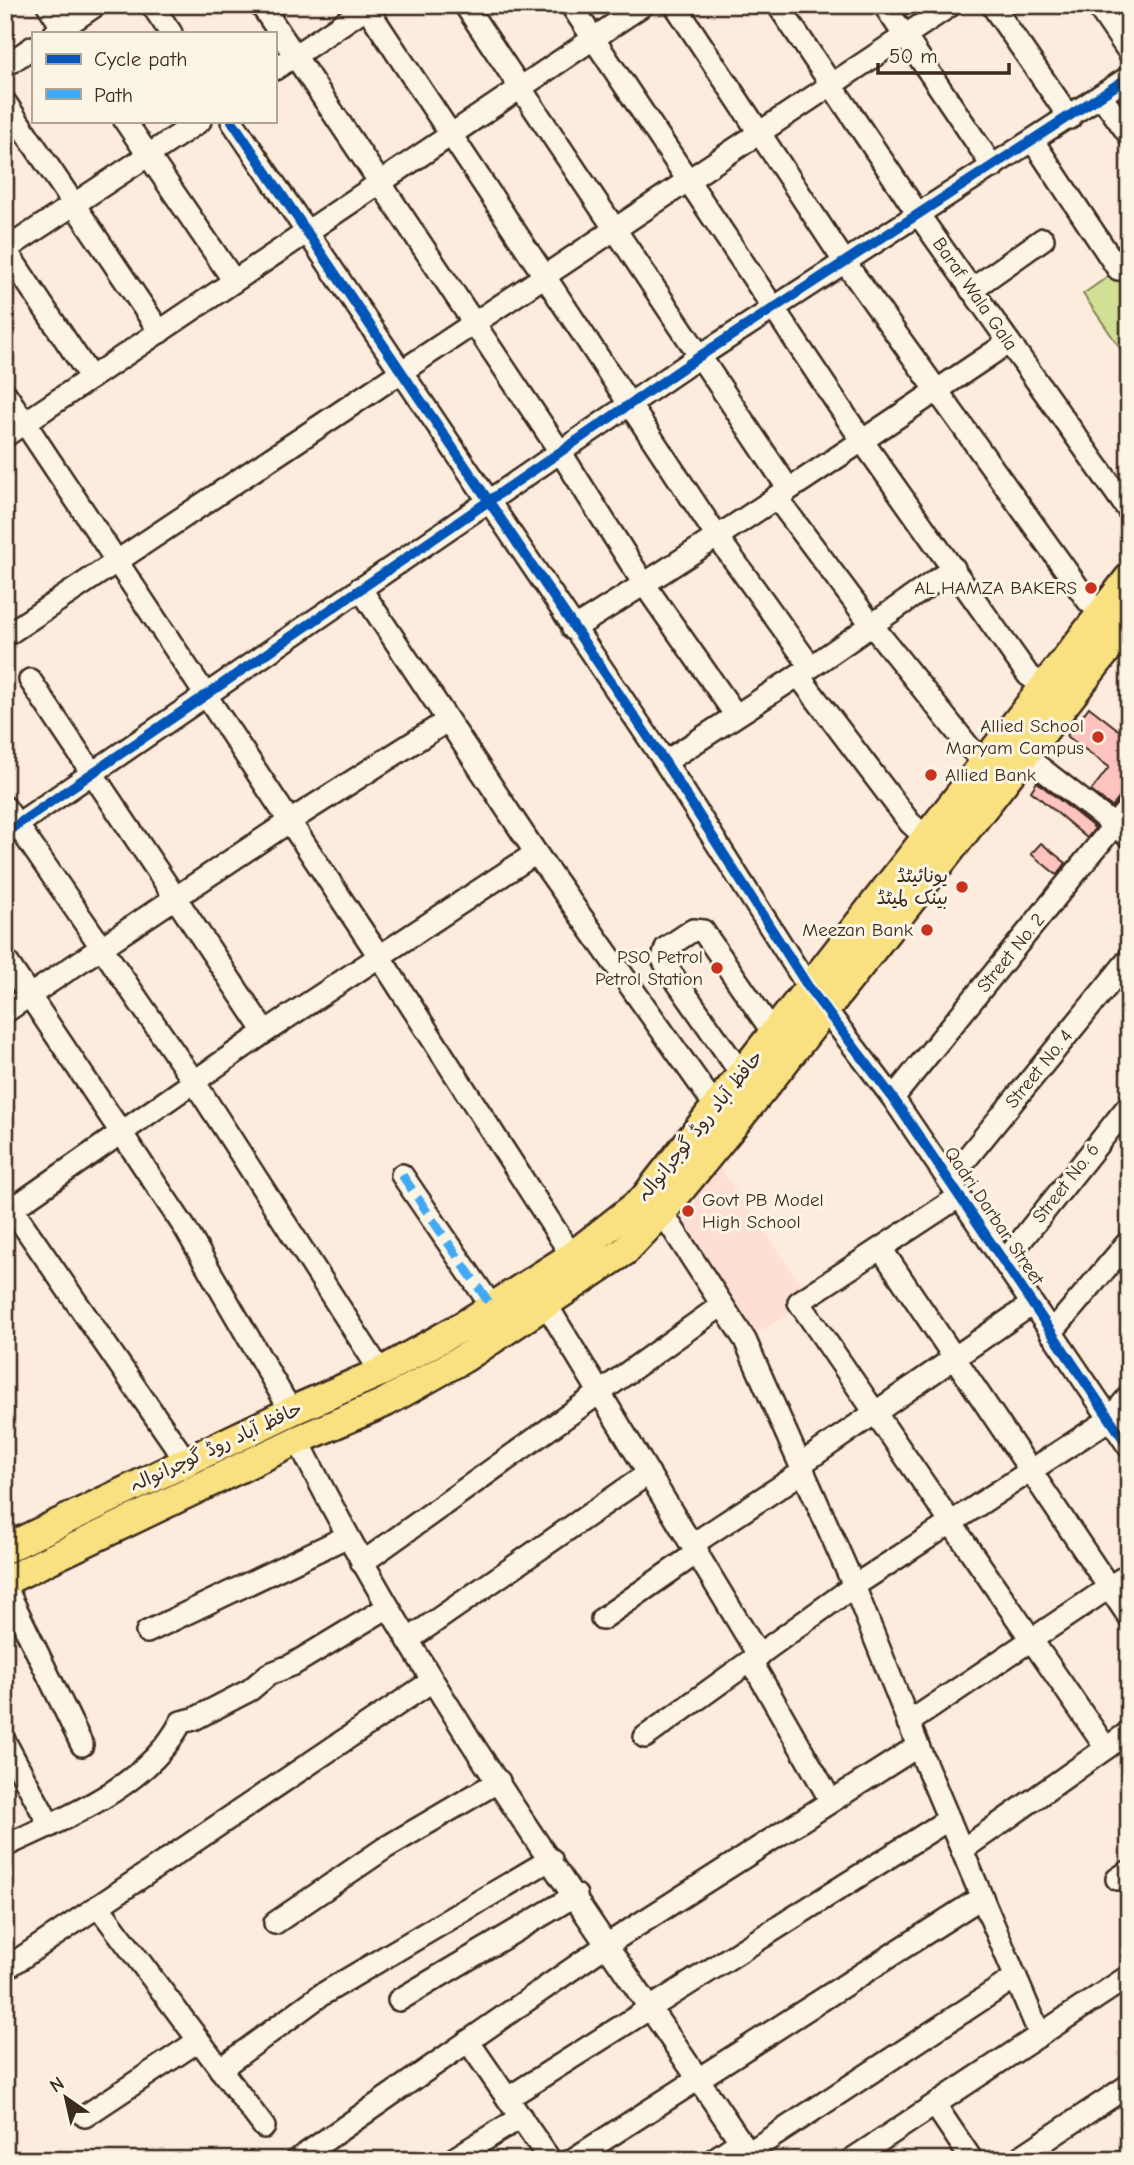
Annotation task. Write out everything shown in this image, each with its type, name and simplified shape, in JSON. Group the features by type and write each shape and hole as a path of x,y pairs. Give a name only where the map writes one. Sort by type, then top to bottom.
{"main road":[{"name":"حافظ آباد روڈ گوجرانوالہ","path":"5,1583 298,1440 386,1402 464,1358 625,1251 662,1212 817,998 926,837 1129,578"},
{"name":"حافظ آباد روڈ گوجرانوالہ","path":"5,1549 291,1411 381,1372 572,1256 643,1200 774,1034 817,998 1025,756 1129,622"}],"street":[{"path":"48,5 61,32 96,5"},
{"path":"152,5 170,32"},
{"path":"261,5 561,453 644,584 735,714"},
{"path":"465,5 700,356 782,492 870,624 969,747 985,762"},
{"path":"571,5 861,439 1028,675 1044,686"},
{"path":"5,436 643,5"},
{"path":"675,5 844,261 1088,601 1101,612"},
{"name":"Baraf Wala Gala","path":"778,5 918,214 1129,511"},
{"path":"884,5 993,167"},
{"path":"5,636 951,5"},
{"path":"992,5 1070,118"},
{"path":"1097,5 1129,52"},
{"path":"276,68 367,6 631,403 805,671 910,823 926,837"},
{"path":"5,66 32,48"},
{"path":"381,1372 195,1083 9,822 92,776 359,588 488,503 700,356 1070,118 1129,77"},
{"path":"1101,96 1129,135"},
{"path":"5,102 160,332"},
{"path":"126,122 234,281"},
{"path":"91,378 5,250 150,157 199,122"},
{"name":"Qadri Darbar Street","path":"233,122 665,762 817,998 893,1098 1129,1447"},
{"path":"1033,141 1118,269"},
{"path":"971,290 1043,239"},
{"path":"573,629 718,538 782,492 1009,342"},
{"path":"5,393 379,956 572,1256"},
{"path":"665,762 805,671 954,568"},
{"path":"359,588 536,853 716,1107"},
{"path":"30,680 265,1032"},
{"path":"5,1012 290,821 447,722"},
{"path":"1025,756 1122,831"},
{"name":"Street No. 2","path":"893,1098 1122,831 1129,807"},
{"path":"186,1461 12,1209 265,1032 536,853"},
{"path":"742,1075 667,969 663,959 666,948 693,930 703,931 774,1034"},
{"path":"5,959 185,1228 291,1411"},
{"name":"Street No. 4","path":"877,1414 799,1302 882,1250 955,1188 1129,959"},
{"name":"Street No. 6","path":"1004,1262 1129,1105"},
{"path":"402,1175 492,1307"},
{"path":"662,1212 745,1340 854,1586 908,1724 1040,2035"},
{"path":"1051,1333 1129,1241"},
{"path":"882,1250 1129,1617"},
{"path":"546,1304 696,1548 831,1801"},
{"path":"602,1619 953,1356 1032,1304"},
{"path":"362,1563 722,1305"},
{"path":"645,1737 854,1586 1110,1419 1129,1396"},
{"path":"877,1414 954,1522 1106,1748"},
{"path":"298,1440 346,1536 432,1681 747,2151"},
{"path":"408,1640 649,1473"},
{"path":"147,1632 346,1536"},
{"path":"908,1724 1129,1574"},
{"path":"5,1583 82,1745"},
{"path":"5,1846 50,1826 124,1783 169,1744 181,1722 194,1719 250,1690 269,1674 292,1665 388,1608"},
{"path":"5,1969 432,1681"},
{"path":"962,1850 1129,1732"},
{"path":"5,1742 50,1826"},
{"path":"297,2160 608,1944 918,1746"},
{"path":"275,1923 385,1848 499,1781"},
{"path":"508,2098 949,1819"},
{"path":"220,2069 321,1995 551,1859"},
{"path":"399,2000 576,1895"},
{"path":"572,2160 982,1897"},
{"path":"98,1906 264,2127"},
{"path":"851,2160 1129,1976"},
{"path":"713,2160 747,2151 1016,1977"},
{"path":"85,2116 198,2040"},
{"path":"468,2041 550,2160"},
{"path":"1016,2160 1129,2085"},
{"path":"935,2105 972,2160"},
{"path":"452,2160 520,2117"}],"shaded area":[{"path":"717,1163 801,1285 790,1294 798,1309 751,1336 670,1217"}],"green space":[{"path":"1129,262 1129,361 1083,294"}],"building":[{"name":"Allied School Maryam Campus","path":"1089,707 1129,738 1129,794 1119,798 1112,807 1091,791 1109,767 1067,736"},
{"path":"1037,782 1095,828 1087,838 1031,791"},
{"path":"1041,843 1066,863 1057,875 1031,854"}],"marked path":[{"path":"402,1175 492,1307"}],"cycle path":[{"path":"5,833 700,356 1129,77"},
{"path":"233,122 665,762 809,988 893,1098 1129,1447"}],"place":[{"name":"AL HAMZA BAKERS","path":"1091,588"},
{"name":"Allied School Maryam Campus","path":"1098,737"},
{"name":"Allied Bank","path":"931,775"},
{"name":"یونائیٹڈ بینک لمیٹڈ","path":"962,887"},
{"name":"Meezan Bank","path":"927,930"},
{"name":"PSO Petrol Petrol Station","path":"717,968"},
{"name":"Govt PB Model High School","path":"688,1211"}]}
